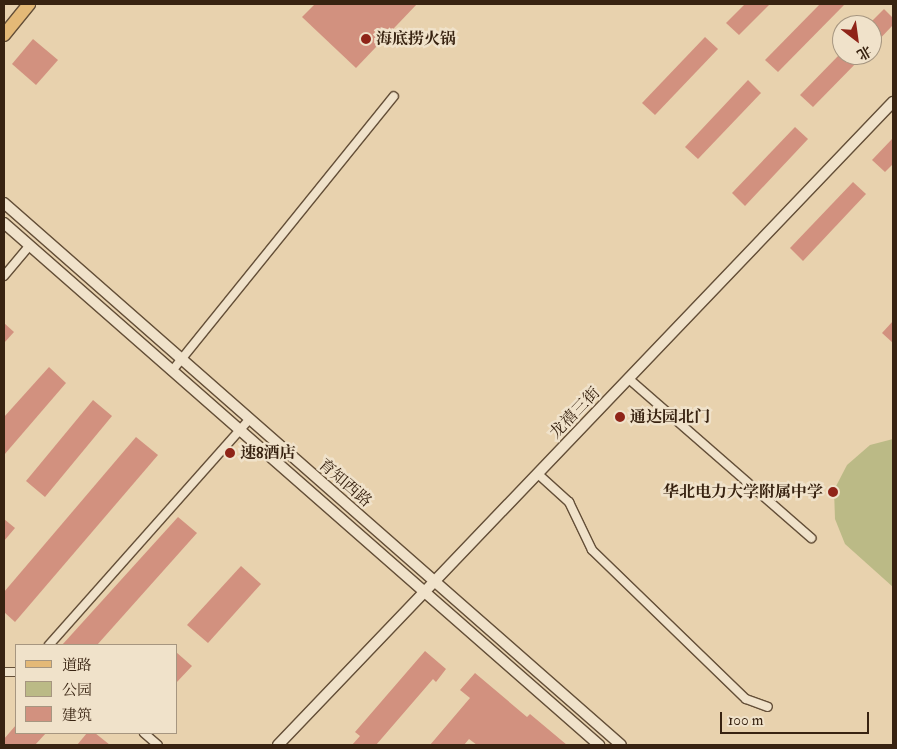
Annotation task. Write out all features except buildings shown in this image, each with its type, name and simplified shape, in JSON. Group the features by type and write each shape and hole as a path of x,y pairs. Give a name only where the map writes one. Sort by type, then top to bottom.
{"main road":[{"path":"4,35 29,4"}],"street":[{"path":"172,371 394,96"},
{"name":"龙禧三街","path":"278,745 893,102"},
{"name":"育知西路","path":"4,203 621,745"},
{"name":"育知西路","path":"4,223 599,745"},
{"path":"4,276 30,245"},
{"path":"629,379 810,538"},
{"path":"50,644 250,420"},
{"path":"538,474 569,502 592,550 746,699 768,707"},
{"path":"145,734 158,745"}],"green space":[{"path":"893,439 893,587 845,544 835,519 834,490 847,465 870,445"}],"place":[{"name":"海底捞火锅","path":"366,39"},
{"name":"通达园北门","path":"620,417"},
{"name":"速8酒店","path":"230,453"},
{"name":"华北电力大学附属中学","path":"833,492"}]}
